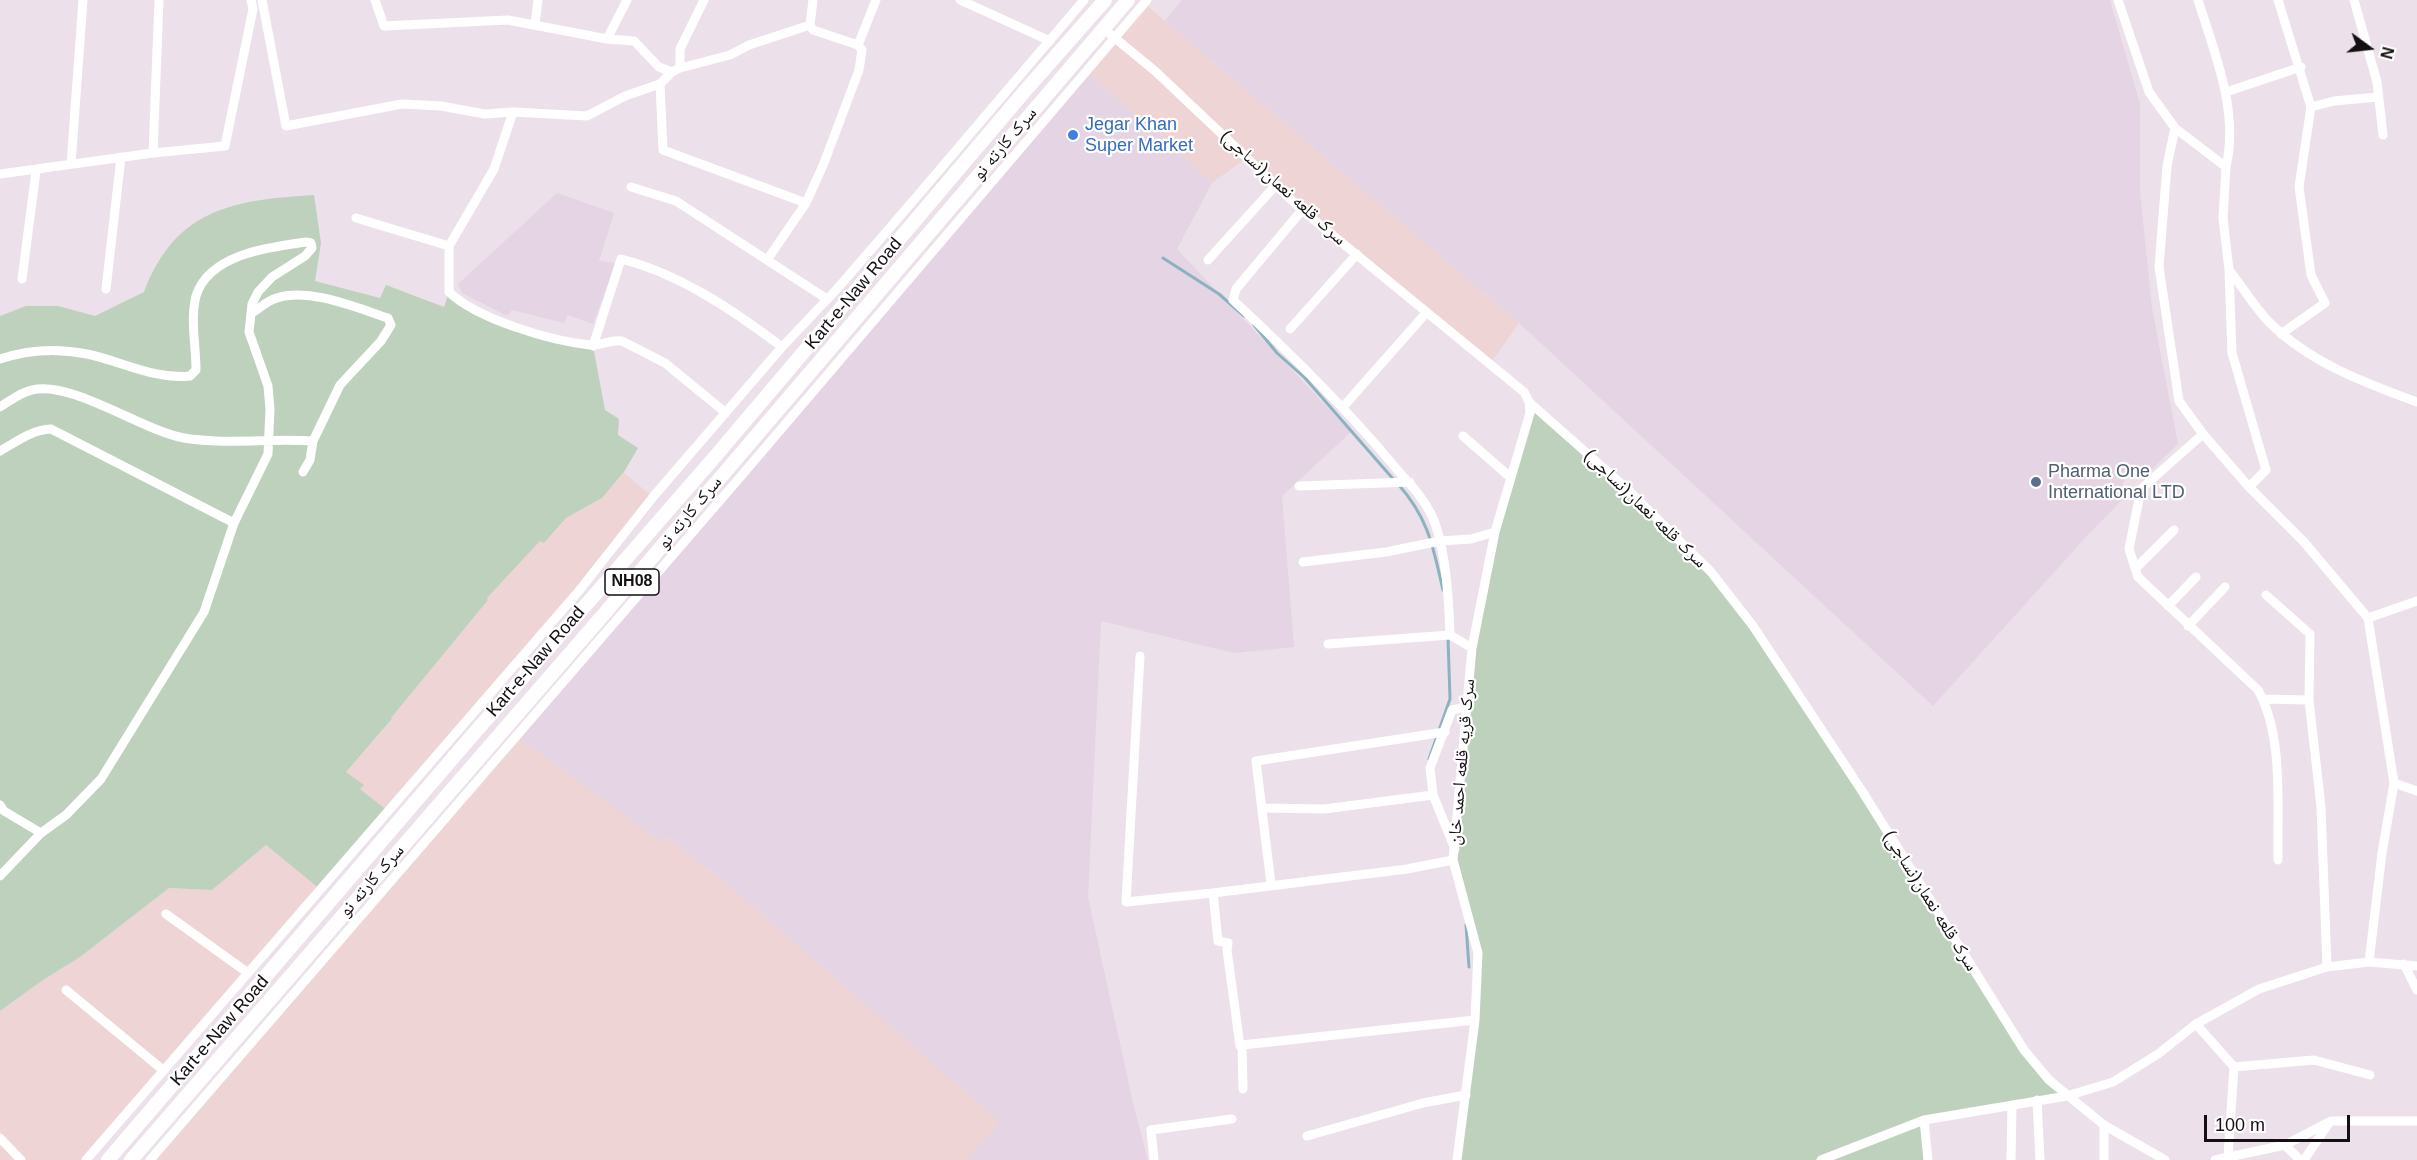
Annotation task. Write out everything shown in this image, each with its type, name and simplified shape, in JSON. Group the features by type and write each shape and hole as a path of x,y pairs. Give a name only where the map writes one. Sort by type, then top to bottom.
{"highway":[{"name":"Kart-e-Naw Road","path":"108,1160 713,459 973,142 1051,61 1105,0"},
{"name":"سرک کارته نو","path":"131,1160 612,605 1065,73 1109,34 1128,0"},
{"path":"1051,61 1065,73"},
{"path":"426,789 441,800"}],"street":[{"path":"71,164 83,0"},
{"path":"153,153 159,0"},
{"path":"0,174 36,171 153,153 225,146 253,9 251,0"},
{"path":"262,0 286,126 402,104 441,106 485,114 513,112 587,116 625,96 660,84 676,70 730,54 749,45 810,25"},
{"path":"375,0 384,26 507,20 535,24 608,39 634,41 659,67 676,70"},
{"path":"535,24 538,0"},
{"path":"608,39 627,0"},
{"path":"676,70 680,49 704,0"},
{"path":"766,260 806,203 824,163 859,70 862,50 858,45 813,30 810,25 813,0"},
{"path":"858,45 876,0"},
{"path":"960,0 1050,41"},
{"path":"86,1160 570,601 653,497 782,347 973,142 1084,0"},
{"path":"150,1160 742,475 1109,34 1147,0"},
{"path":"2118,0 2149,92 2175,128 2226,167"},
{"path":"2198,0 2226,92 2231,147 2226,167 2223,218 2229,270 2232,353 2266,470 2249,487"},
{"path":"2278,0 2301,67 2311,107 2299,187 2311,275 2325,303 2281,334"},
{"path":"2354,0 2377,82 2383,135"},
{"name":"سرک قلعه نعمان(نساجی)","path":"1109,34 1155,71 1302,210 1524,392 1529,402 1624,486 1711,572 1753,626 1862,791 2024,1050 2049,1080 2067,1096"},
{"path":"2226,92 2301,67"},
{"path":"660,84 663,150 806,203"},
{"path":"2311,107 2334,101 2378,97"},
{"path":"513,112 494,169 449,246 449,292 459,301 530,333 593,346 618,340 665,363 726,412"},
{"path":"2175,128 2167,166 2159,267 2179,401 2203,434 2249,487 2304,542 2368,618 2394,783 2382,853 2369,962"},
{"path":"106,289 121,157"},
{"path":"22,279 36,171"},
{"path":"1208,260 1276,185"},
{"path":"631,187 676,201 827,299"},
{"path":"1302,210 1236,288 1233,300 1343,407 1410,482 1431,514 1440,540 1449,606 1450,635"},
{"path":"356,218 449,246"},
{"path":"0,359 26,351 86,353 159,374 178,378 190,376 196,370 194,314 196,297 201,284 210,273 244,255 273,246 311,243 312,248 305,256 272,277 258,292 252,304 249,332 268,386 268,454 234,523 204,612 101,779 66,815 41,833 0,876"},
{"path":"1290,328 1357,255"},
{"path":"593,346 621,259 651,267 708,297 746,319 782,347"},
{"path":"2229,270 2266,320 2281,334 2310,354 2356,380 2417,402"},
{"path":"252,313 276,298 297,295 319,298 388,318 391,325 381,341 340,385 313,441 310,460 303,472"},
{"path":"1343,407 1426,313"},
{"path":"0,407 34,389 58,391 89,400 154,429 181,438 207,441 313,441"},
{"name":"سرک قریه قلعه احمد خان","path":"1457,1160 1475,1020 1478,953 1454,855 1472,648 1495,532 1530,413 1529,402"},
{"path":"0,451 29,434 41,429 51,429 234,523"},
{"path":"2203,434 2141,489 2129,549 2138,577 2258,690 2263,699 2278,751 2278,860"},
{"path":"1463,436 1510,477"},
{"path":"1299,486 1410,482"},
{"path":"2136,568 2174,530"},
{"path":"1303,562 1386,552 1440,540 1471,539 1495,532"},
{"path":"2168,606 2196,577"},
{"path":"2188,626 2225,588"},
{"path":"2266,595 2310,634 2309,700 2320,793 2327,967"},
{"path":"2368,618 2417,601"},
{"path":"1328,644 1450,635 1472,648"},
{"path":"1140,656 1126,902 1407,869 1454,855 1433,795 1430,768 1452,710 1467,707"},
{"path":"2263,699 2309,700"},
{"path":"1271,884 1256,761 1445,732"},
{"path":"2394,783 2417,791"},
{"path":"1262,808 1324,809 1433,795"},
{"path":"0,805 4,811 41,833"},
{"path":"1213,893 1218,941 1228,943 1240,1046 1242,1045 1243,1089"},
{"path":"166,914 248,973"},
{"path":"1821,1160 1924,1120 2067,1096 2113,1082 2158,1054 2196,1024 2259,988 2327,967 2369,962 2417,966"},
{"path":"2404,964 2417,990"},
{"path":"66,990 163,1070"},
{"path":"1242,1045 1475,1020"},
{"path":"2196,1024 2234,1067 2228,1156"},
{"path":"2234,1067 2314,1060 2370,1075"},
{"path":"1307,1136 1423,1103 1467,1095"},
{"path":"2067,1096 2104,1125 2165,1160"},
{"path":"2037,1100 2040,1160"},
{"path":"2011,1160 2012,1105"},
{"path":"1154,1160 1151,1130 1232,1119"},
{"path":"1924,1120 1928,1160"},
{"path":"2285,1145 2302,1160 2331,1120"},
{"path":"2215,1160 2285,1145 2331,1120 2417,1121"},
{"path":"2104,1125 2104,1160"},
{"path":"0,1138 21,1160"}],"shaded area":[{"path":"1182,0 2110,0 2140,104 2140,192 2152,308 2178,444 2146,475 2126,472 2121,494 2126,496 1933,706 1519,323 1165,21"},
{"path":"1144,3 1519,323 1491,363 1426,313 1248,157 1212,183 1086,71"},
{"path":"1086,71 1212,183 1177,249 1351,432 1282,496 1294,647 1234,653 1101,621 1088,897 1133,1103 1148,1160 967,1160 1000,1122 733,889 666,836 661,842 518,737"},
{"path":"557,193 614,213 599,261 616,263 593,324 568,315 564,323 512,310 507,316 462,293 458,284"},
{"path":"624,473 653,497 388,811 360,789 363,785 346,772 392,720 391,718 488,600 487,598 541,540 544,543 566,518 602,498"},
{"path":"518,737 661,841 666,836 733,889 1001,1122 967,1160 150,1160"},
{"path":"266,845 321,890 86,1160 0,1160 0,1011 80,957 169,888 212,890"}],"green space":[{"path":"314,195 321,243 315,281 380,298 386,285 444,307 449,292 530,333 593,346 605,410 619,419 618,435 638,448 624,472 602,498 566,518 544,543 540,541 487,598 488,600 392,719 346,772 364,785 360,789 388,811 321,890 266,845 212,890 169,888 80,957 0,1011 0,316 26,306 58,306 95,316 144,292 157,264 173,242 191,226 211,214 258,200"},
{"path":"1529,402 1711,572 1753,626 2023,1050 2067,1096 1925,1120 1925,1160 1457,1160 1478,953 1455,850 1472,648"}],"waterway":[{"path":"1163,258 1219,294 1244,316"},
{"path":"1254,325 1277,353 1305,378 1394,480"},
{"path":"1398,484 1417,509 1423,522 1433,547 1443,590"},
{"path":"1429,759 1450,699 1448,638"},
{"path":"1466,925 1469,967"}],"place":[{"name":"Jegar Khan Super Market","path":"1073,135"},
{"name":"Pharma One International LTD","path":"2036,482"}]}
